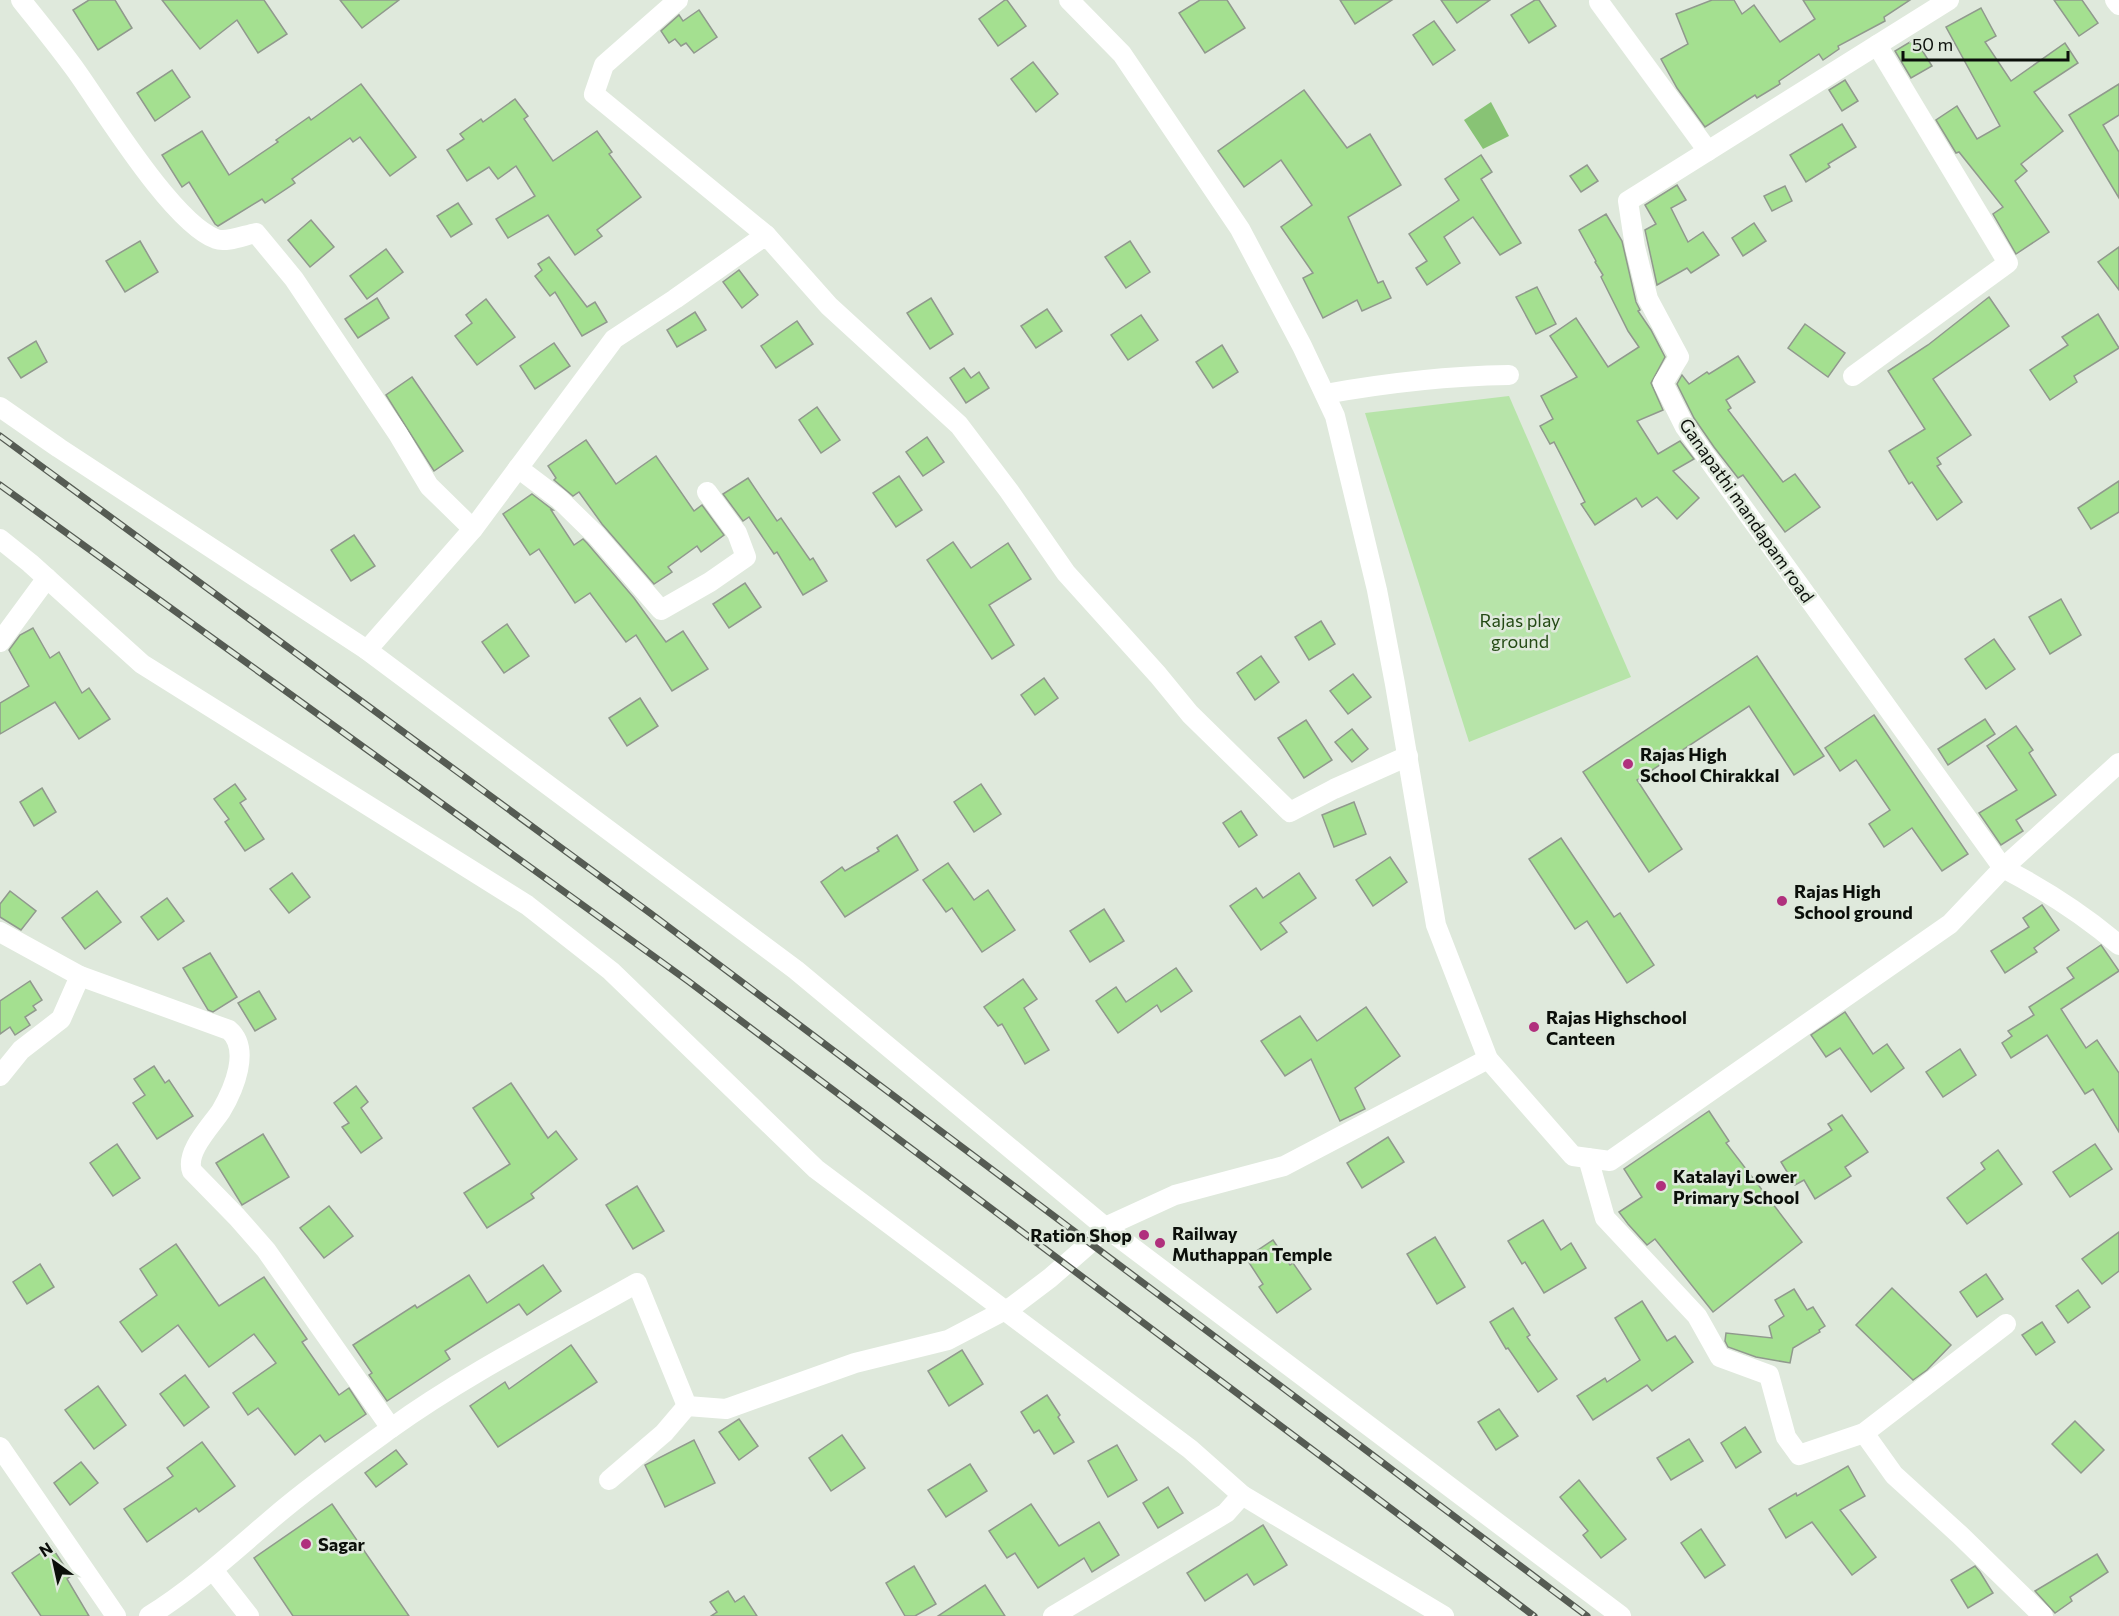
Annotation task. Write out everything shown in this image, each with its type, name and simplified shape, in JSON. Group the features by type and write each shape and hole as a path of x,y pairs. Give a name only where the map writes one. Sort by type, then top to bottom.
{"street":[{"path":"21,0 58,46 143,166 174,205 202,233 219,240 256,233 294,279 398,434 429,486 473,529"},
{"path":"678,0 604,65 594,94 766,236 829,306 959,425 1009,491 1066,573 1190,714 1290,812 1334,789 1408,756"},
{"path":"1069,0 1122,54 1240,229 1335,416 1377,590 1436,925 1488,1059 1573,1156 1610,1161 1950,924 2003,868 2119,763"},
{"name":"Ganapathi mandapam road","path":"1949,0 1628,201 1635,247 1648,299 1678,357 1663,383 1685,427 2003,868"},
{"path":"2115,0 2119,5"},
{"path":"1599,2 1708,151"},
{"path":"1853,376 2008,263 1877,45"},
{"path":"367,650 473,529 614,339 766,236"},
{"path":"1325,394 1378,384 1458,376 1509,375"},
{"path":"0,407 69,455 367,650 796,970 1105,1227 1621,1616"},
{"path":"518,468 559,499 661,610 710,582 746,557 736,533 707,492"},
{"path":"0,539 142,664 527,905 611,971 816,1169 1190,1449 1242,1495 1444,1616"},
{"path":"0,642 46,578"},
{"path":"2003,868 2044,889 2119,945"},
{"path":"0,932 80,976 219,1026 235,1035 241,1055 237,1075 221,1110 202,1136 192,1157 190,1165 192,1171 237,1216 266,1250 391,1428"},
{"path":"0,1076 21,1050 61,1019 80,976"},
{"path":"687,1406 726,1409 855,1363 948,1340 1014,1306 1050,1278 1105,1227 1175,1195 1284,1166 1488,1059"},
{"path":"1588,1158 1605,1218 1697,1316 1720,1357 1769,1375 1786,1437 1799,1455 1864,1433 2006,1324"},
{"path":"149,1616 213,1570 276,1515 391,1428 474,1373 637,1283 687,1406"},
{"path":"609,1480 664,1433 687,1406"},
{"path":"1864,1433 1894,1475 2043,1616"},
{"path":"0,1447 116,1616"},
{"path":"1053,1616 1226,1513 1242,1495"},
{"path":"213,1570 249,1616"}],"green space":[{"name":"Rajas play ground","path":"1509,396 1631,677 1469,742 1365,413"}],"shaded area":[{"path":"1491,102 1509,136 1483,149 1464,120"}],"building":[{"path":"89,0 115,0 132,28 98,50 73,10"},
{"path":"162,0 264,0 287,34 258,53 237,20 200,49"},
{"path":"340,0 399,0 362,28"},
{"path":"1005,0 1026,26 998,46 979,19"},
{"path":"1200,0 1227,0 1245,28 1205,53 1179,13"},
{"path":"1340,0 1392,0 1355,24"},
{"path":"1441,0 1490,0 1457,23"},
{"path":"1535,0 1539,0 1556,26 1529,43 1511,15"},
{"path":"1712,0 1734,0 1742,14 1754,5 1780,42 1815,19 1803,0 1910,0 1884,17 1885,21 1838,46 1839,49 1823,60 1819,54 1779,81 1780,84 1757,98 1755,95 1705,127 1677,88 1661,59 1688,44 1676,14"},
{"path":"2054,0 2082,0 2098,23 2079,36"},
{"path":"1981,8 1996,36 1985,42 2011,81 2065,43 2078,63 2034,92 2063,131 2021,164 2027,171 2015,181 2049,232 2016,254 1993,214 2003,207 1959,152 1956,153 1936,120 1957,106 1977,139 2000,126 1946,27"},
{"path":"699,10 717,37 694,53 686,43 681,46 675,39 669,43 661,31 679,15 683,21"},
{"path":"1434,21 1455,50 1433,65 1413,35"},
{"path":"1915,39 1932,66 1911,78 1895,51"},
{"path":"1033,62 1058,94 1036,112 1011,79"},
{"path":"172,70 190,97 155,121 137,93"},
{"path":"1845,80 1858,101 1842,111 1829,90"},
{"path":"361,84 416,157 390,176 360,137 353,142 350,138 292,179 295,183 265,203 262,199 218,226 189,182 182,187 162,155 202,131 229,175 278,142 276,140 309,117 311,120"},
{"path":"2119,84 2119,115 2103,125 2119,152 2119,198 2069,115"},
{"path":"1304,90 1347,148 1370,134 1401,185 1348,217 1378,283 1383,281 1391,298 1362,311 1357,300 1323,318 1303,278 1313,273 1281,227 1312,205 1281,160 1244,187 1218,151"},
{"path":"515,99 528,116 524,119 553,161 597,131 612,152 609,154 641,197 597,230 602,236 575,255 548,215 508,238 496,219 535,196 516,166 498,179 489,167 467,181 447,150 464,139 460,134 481,119 483,122"},
{"path":"1842,124 1856,147 1828,164 1830,167 1806,182 1790,155"},
{"path":"1481,155 1492,172 1481,179 1521,243 1500,255 1473,217 1444,237 1460,263 1427,285 1416,268 1427,261 1409,234 1459,200 1445,179"},
{"path":"1587,165 1598,181 1581,192 1570,176"},
{"path":"1677,185 1686,200 1671,208 1688,242 1703,232 1719,255 1691,273 1687,268 1657,285 1645,230 1656,224 1645,205"},
{"path":"1785,186 1792,201 1772,211 1764,196"},
{"path":"458,203 472,224 451,237 437,216"},
{"path":"1606,214 1622,241 1636,302 1640,310 1638,311 1665,357 1651,383 1663,410 1637,421 1658,454 1680,441 1694,459 1673,471 1699,498 1677,519 1657,497 1642,507 1636,498 1595,525 1581,504 1585,502 1554,442 1550,444 1540,426 1553,419 1541,396 1577,377 1550,336 1576,318 1608,367 1639,347 1628,331 1601,277 1603,275 1579,230"},
{"path":"311,220 334,247 310,267 288,240"},
{"path":"1754,223 1766,241 1743,256 1732,238"},
{"path":"140,241 158,272 125,292 106,261"},
{"path":"1130,241 1150,272 1126,288 1105,257"},
{"path":"2119,247 2119,290 2098,262"},
{"path":"386,249 403,272 367,299 350,276"},
{"path":"549,257 587,307 595,302 607,322 582,336 555,292 550,296 535,276 542,270 538,264"},
{"path":"739,270 758,295 742,308 723,282"},
{"path":"1537,287 1556,324 1536,334 1516,297"},
{"path":"1989,297 2009,326 1933,379 1971,435 1937,458 1941,464 1937,466 1962,502 1937,520 1912,482 1909,484 1889,451 1925,429 1888,371 1928,345"},
{"path":"377,298 389,318 358,338 345,319"},
{"path":"931,298 953,334 930,349 907,313"},
{"path":"486,299 515,337 477,365 455,336 472,323 466,315"},
{"path":"1047,309 1062,331 1036,348 1021,326"},
{"path":"695,312 706,330 677,347 667,330"},
{"path":"2098,314 2119,348 2074,376 2077,382 2050,400 2030,370 2068,345 2062,337"},
{"path":"1141,315 1158,340 1128,360 1111,335"},
{"path":"797,321 813,344 776,368 761,346"},
{"path":"1805,324 1845,353 1828,377 1788,348"},
{"path":"36,341 47,362 21,378 8,358"},
{"path":"554,343 570,366 535,389 520,366"},
{"path":"1222,345 1238,372 1213,388 1196,362"},
{"path":"1738,356 1755,382 1726,400 1731,408 1728,410 1783,482 1795,474 1820,507 1785,532 1743,475 1738,478 1714,447 1694,418 1677,384 1682,375 1689,384"},
{"path":"964,368 971,378 979,372 989,388 966,403 950,378"},
{"path":"412,377 463,451 434,471 386,395"},
{"path":"817,407 840,440 821,453 799,420"},
{"path":"927,437 944,462 923,476 906,452"},
{"path":"586,440 616,484 656,456 694,511 702,505 724,535 701,552 697,546 668,567 672,572 654,584 602,524 579,492 573,496 554,480 556,478 548,466"},
{"path":"899,476 922,510 896,527 873,493"},
{"path":"748,478 777,521 781,518 810,560 813,558 827,581 803,595 777,552 774,554 749,517 743,521 723,494"},
{"path":"2119,481 2119,512 2091,529 2078,508"},
{"path":"532,494 553,510 551,510 574,545 583,539 587,543 634,598 666,642 683,631 708,669 672,691 636,635 626,642 590,593 575,603 539,549 530,555 503,514"},
{"path":"354,535 375,566 351,581 331,550"},
{"path":"953,542 971,568 1008,543 1031,579 989,605 1014,645 992,659 927,560"},
{"path":"745,583 761,607 729,628 713,604"},
{"path":"2061,599 2081,635 2050,654 2029,617"},
{"path":"1321,621 1335,644 1309,660 1295,637"},
{"path":"507,624 529,656 504,673 482,642"},
{"path":"33,628 50,658 59,652 82,693 89,688 110,719 79,739 55,702 0,734 0,703 29,686 9,650 20,635"},
{"path":"1994,639 2015,669 1986,689 1965,659"},
{"path":"1261,656 1279,682 1255,700 1237,673"},
{"name":"Rajas High School Chirakkal","path":"1757,656 1824,756 1794,775 1749,706 1637,780 1682,849 1649,872 1583,772"},
{"path":"1353,674 1371,697 1348,714 1330,691"},
{"path":"1044,678 1058,698 1035,715 1021,695"},
{"path":"640,698 658,726 627,746 609,718"},
{"path":"1874,715 1968,854 1942,871 1912,828 1884,847 1869,824 1890,810 1856,760 1840,771 1825,748"},
{"path":"1985,719 1995,734 1948,765 1938,749"},
{"path":"1306,720 1332,760 1304,778 1278,738"},
{"path":"2016,726 2033,750 2029,753 2056,795 2016,820 2023,831 2001,845 1979,813 2017,790 1987,746"},
{"path":"1352,729 1368,749 1352,762 1335,742"},
{"path":"235,784 246,799 240,803 264,839 245,851 225,822 229,819 214,799"},
{"path":"981,784 1001,814 974,832 954,802"},
{"path":"42,788 56,812 34,826 20,802"},
{"path":"1354,802 1366,834 1334,847 1322,815"},
{"path":"1241,811 1257,835 1239,847 1223,823"},
{"path":"897,835 918,870 845,917 821,882 842,867 845,871 879,851 877,848"},
{"path":"1561,838 1614,917 1620,913 1654,965 1627,983 1587,921 1575,929 1529,859"},
{"path":"1390,857 1407,882 1373,906 1356,880"},
{"path":"948,863 974,900 988,890 1015,930 982,952 952,908 946,912 923,880"},
{"path":"292,873 310,897 289,913 270,889"},
{"path":"1299,873 1316,898 1280,923 1287,932 1261,950 1230,906 1256,888 1263,898"},
{"path":"10,891 36,911 21,930 0,917 0,904"},
{"path":"97,891 121,922 85,949 62,918"},
{"path":"167,898 184,921 158,940 141,917"},
{"path":"2042,905 2059,930 2034,948 2037,952 2005,973 1991,951 2029,927 2023,918"},
{"path":"1104,909 1124,941 1090,962 1070,931"},
{"path":"2101,945 2119,971 2061,1009 2086,1048 2097,1040 2119,1073 2119,1132 2093,1089 2085,1094 2047,1035 2011,1058 2002,1043 2012,1036 2008,1031 2034,1015 2029,1007 2074,978 2067,968"},
{"path":"210,953 237,997 213,1012 208,1010 183,968"},
{"path":"1176,968 1192,991 1161,1012 1157,1005 1118,1033 1096,1001 1116,987 1126,1002"},
{"path":"1023,979 1037,999 1024,1008 1049,1050 1025,1064 1002,1024 998,1026 984,1007"},
{"path":"30,981 42,1000 33,1006 36,1010 25,1017 30,1025 15,1035 10,1027 0,1034 0,1001"},
{"path":"259,991 276,1019 255,1031 238,1003"},
{"path":"1366,1007 1400,1056 1355,1088 1365,1109 1340,1121 1311,1059 1285,1076 1261,1041 1300,1016 1317,1041"},
{"path":"1845,1012 1873,1054 1887,1044 1904,1068 1871,1092 1840,1048 1826,1057 1811,1035"},
{"path":"1960,1049 1976,1075 1943,1097 1926,1072"},
{"path":"154,1066 165,1083 169,1080 193,1116 157,1139 133,1103 145,1095 134,1079"},
{"path":"511,1083 548,1138 556,1131 577,1159 531,1194 534,1198 487,1228 464,1193 510,1164 473,1108"},
{"path":"356,1086 368,1102 361,1108 382,1138 361,1153 342,1127 349,1123 334,1103"},
{"path":"1709,1111 1729,1141 1726,1143 1802,1242 1713,1312 1655,1239 1647,1245 1619,1212 1642,1197 1624,1169"},
{"path":"1842,1115 1868,1152 1845,1167 1851,1176 1815,1199 1804,1180 1795,1185 1781,1162 1832,1130 1828,1124"},
{"path":"263,1134 289,1177 242,1205 216,1163"},
{"path":"1388,1137 1404,1162 1362,1188 1347,1163"},
{"path":"117,1144 140,1178 113,1196 90,1163"},
{"path":"2095,1144 2112,1169 2070,1197 2053,1172"},
{"path":"1998,1150 2022,1184 1967,1224 1947,1198 1985,1169 1981,1163"},
{"path":"637,1186 664,1231 633,1249 606,1205"},
{"path":"329,1206 353,1236 324,1258 300,1228"},
{"path":"1543,1220 1561,1250 1571,1243 1586,1268 1544,1293 1525,1262 1522,1264 1508,1241"},
{"path":"2119,1232 2119,1271 2102,1284 2082,1259"},
{"path":"1435,1237 1465,1287 1437,1304 1407,1254"},
{"path":"1273,1240 1290,1265 1293,1263 1311,1289 1277,1313 1259,1287 1263,1284 1246,1258"},
{"path":"176,1244 219,1306 264,1277 307,1339 302,1342 339,1395 349,1388 366,1414 325,1442 320,1435 295,1455 258,1408 248,1415 233,1393 276,1363 254,1334 209,1367 178,1325 142,1352 120,1322 157,1295 140,1269"},
{"path":"40,1264 54,1287 27,1304 13,1282"},
{"path":"543,1265 561,1291 527,1315 519,1304 445,1351 450,1359 387,1401 369,1375 372,1373 353,1345 415,1305 417,1308 469,1275 487,1303"},
{"path":"1986,1274 2003,1299 1977,1317 1960,1292"},
{"path":"1892,1288 1951,1345 1927,1370 1913,1380 1856,1325"},
{"path":"1794,1289 1807,1310 1813,1307 1825,1326 1819,1330 1820,1332 1793,1348 1790,1363 1756,1357 1728,1347 1725,1341 1726,1333 1772,1338 1769,1326 1784,1316 1775,1300"},
{"path":"2078,1290 2090,1307 2068,1323 2056,1306"},
{"path":"1642,1301 1667,1341 1675,1336 1693,1362 1652,1391 1647,1385 1593,1420 1577,1396 1605,1378 1607,1382 1640,1360 1615,1318"},
{"path":"1513,1308 1530,1335 1527,1337 1557,1379 1538,1392 1508,1348 1506,1349 1490,1322"},
{"path":"2042,1322 2055,1342 2036,1355 2022,1335"},
{"path":"571,1345 597,1382 498,1447 470,1406 505,1382 509,1389"},
{"path":"962,1350 983,1384 949,1406 928,1371"},
{"path":"185,1375 209,1407 184,1426 160,1394"},
{"path":"98,1386 126,1425 94,1449 65,1410"},
{"path":"1047,1395 1074,1442 1054,1454 1039,1430 1034,1433 1021,1412"},
{"path":"1499,1409 1518,1436 1496,1450 1478,1422"},
{"path":"739,1419 758,1446 739,1460 719,1432"},
{"path":"2075,1421 2104,1450 2081,1473 2052,1444"},
{"path":"1745,1427 1761,1452 1736,1468 1721,1443"},
{"path":"842,1435 865,1468 831,1491 809,1458"},
{"path":"1689,1439 1703,1461 1671,1480 1657,1458"},
{"path":"694,1440 715,1483 665,1507 645,1465"},
{"path":"202,1442 235,1486 199,1512 196,1508 147,1542 124,1509 173,1476 167,1468"},
{"path":"1117,1445 1137,1480 1108,1497 1088,1461"},
{"path":"396,1450 407,1464 376,1487 365,1473"},
{"path":"81,1462 98,1483 70,1505 54,1483"},
{"path":"970,1464 987,1491 946,1517 928,1490"},
{"path":"1848,1466 1865,1496 1840,1510 1876,1557 1852,1575 1812,1522 1786,1538 1769,1509 1796,1493 1797,1496"},
{"path":"1579,1480 1626,1539 1601,1558 1583,1535 1588,1531 1560,1497"},
{"path":"1168,1487 1183,1513 1158,1528 1143,1503"},
{"path":"332,1504 409,1616 293,1616 254,1558"},
{"path":"1031,1504 1059,1546 1099,1522 1119,1555 1092,1572 1084,1558 1038,1588 1015,1553 1007,1558 989,1531"},
{"path":"1263,1525 1287,1565 1254,1585 1247,1574 1205,1601 1187,1573"},
{"path":"1701,1529 1725,1565 1705,1578 1681,1543"},
{"path":"51,1546 71,1576 67,1579 89,1616 41,1616 12,1573"},
{"path":"2097,1554 2108,1572 2070,1597 2072,1601 2055,1613 2035,1591"},
{"path":"914,1566 936,1604 915,1616 905,1616 886,1583"},
{"path":"1975,1566 1993,1593 1968,1608 1951,1580"},
{"path":"985,1585 1005,1616 938,1616"},
{"path":"728,1591 735,1602 744,1596 757,1616 711,1616 717,1612 710,1602"}],"railway":[{"path":"0,436 650,913 1587,1616"},
{"path":"0,485 688,981 1534,1616"}],"place":[{"name":"Rajas High School Chirakkal","path":"1628,764"},
{"name":"Rajas High School ground","path":"1782,901"},
{"name":"Rajas Highschool Canteen","path":"1534,1027"},
{"name":"Katalayi Lower Primary School","path":"1661,1186"},
{"name":"Ration Shop","path":"1144,1235"},
{"name":"Railway Muthappan Temple","path":"1160,1243"},
{"name":"Sagar","path":"306,1544"}]}
